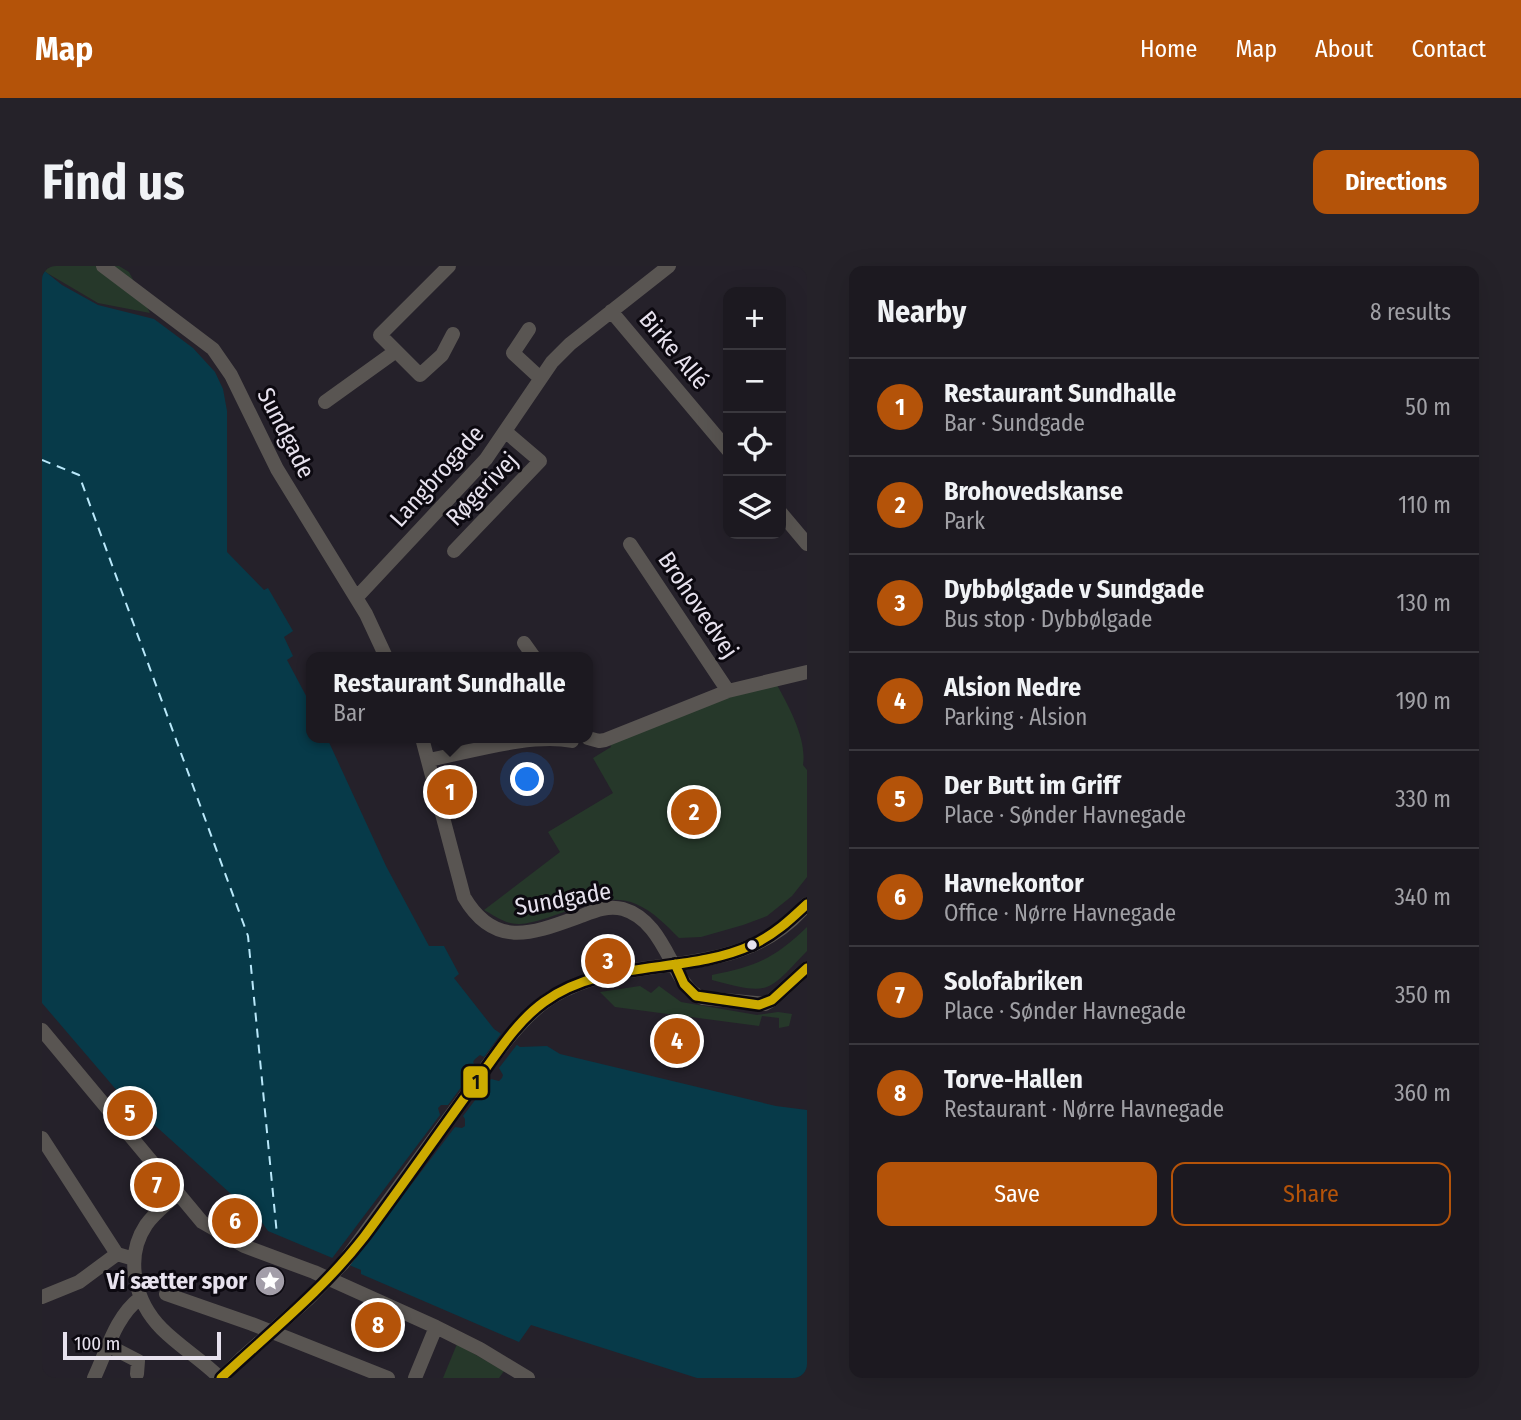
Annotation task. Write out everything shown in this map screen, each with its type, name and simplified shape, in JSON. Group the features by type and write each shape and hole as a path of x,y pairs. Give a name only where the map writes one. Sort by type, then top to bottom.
{"street":[{"path":"449,266 380,335 420,375 442,355 453,334"},
{"name":"Langbrogade","path":"357,597 486,459 506,432 539,377 570,344 669,266"},
{"name":"Sundgade","path":"107,267 213,349 232,375 277,469 357,597 384,652"},
{"name":"Birke Allé","path":"611,311 723,444"},
{"path":"529,329 513,353 539,377"},
{"path":"325,402 396,351"},
{"name":"Røgerivej","path":"454,551 540,461 506,432"},
{"path":"786,519 807,544"},
{"name":"Brohovedvej","path":"630,544 729,691"},
{"path":"524,643 530,652"},
{"name":"Brohovedvej","path":"593,739 605,740 729,691 807,672"},
{"name":"Sundgade","path":"423,743 460,885 473,913 501,930 536,932 598,910 624,909 649,926 684,984 696,996 759,1004 772,1000 807,968"},
{"path":"428,760 519,743"},
{"path":"177,1194 147,1223 138,1241 134,1259 140,1298 164,1330 221,1378 309,1299 343,1263 526,1018 553,996 580,984 701,961 747,948 783,928 807,904"},
{"path":"42,1030 202,1222 244,1246 314,1272 436,1326 507,1373 528,1378"},
{"path":"42,1138 117,1254 134,1259"},
{"path":"42,1297 79,1282 117,1254"},
{"path":"166,1294 252,1324 388,1378"},
{"path":"94,1378 121,1317 128,1307 140,1298"},
{"path":"415,1378 436,1326"},
{"path":"109,1346 138,1361 136,1374"}],"green space":[{"path":"42,266 119,266 129,272 150,313 98,303 42,270"},
{"path":"777,685 796,724 804,755 803,765 807,770 807,877 792,896 767,916 701,937 679,938 648,911 622,900 593,903 520,924 506,922 484,910 560,852 548,832 613,793 593,758 611,747 610,743 733,696"},
{"path":"807,927 807,951 774,983 757,989 712,980 712,975 764,960"},
{"path":"640,986 651,993 659,986 681,1002 757,1015 778,1012 792,1014 789,1026 779,1028 779,1018 762,1016 759,1026 615,1007 600,992"},
{"path":"457,1344 504,1371 499,1378 443,1378"}],"water":[{"path":"42,269 62,285 98,305 154,319 193,348 215,372 223,389 227,411 227,552 264,590 268,588 293,631 284,637 293,656 287,660 306,696 306,743 329,743 386,866 429,946 444,946 459,974 454,978 494,1029 520,1047 547,1046 560,1054 776,1106 807,1110 807,1378 697,1378 531,1325 519,1342 268,1231 261,1221 119,1093 42,1003"}],"pier":[{"path":"503,1031 519,1042 499,1068 502,1078 499,1081 491,1079 463,1116 465,1126 455,1127 348,1268 330,1261 440,1115 438,1108 448,1105 476,1067 473,1062 475,1059 480,1055 484,1057"}],"ferry route":[{"path":"42,460 79,475 248,936 277,1235"}],"transit line":[{"name":"1","path":"221,1378 348,1257 507,1039 534,1010 567,988 593,979 701,960 752,945 775,932 807,904"},
{"name":"1","path":"675,964 684,984 696,996 759,1005 772,1000 807,968"}],"place":[{"name":"Restaurant Sundhalle","path":"450,792"},
{"name":"Brohovedskanse","path":"694,812"},
{"name":"Dybbølgade v Sundgade","path":"608,961"},
{"name":"Alsion Nedre","path":"677,1041"},
{"name":"Der Butt im Griff","path":"130,1113"},
{"name":"Solofabriken","path":"157,1185"},
{"name":"Havnekontor","path":"235,1221"},
{"name":"Vi sætter spor","path":"270,1281"},
{"name":"Torve-Hallen","path":"378,1325"}]}
